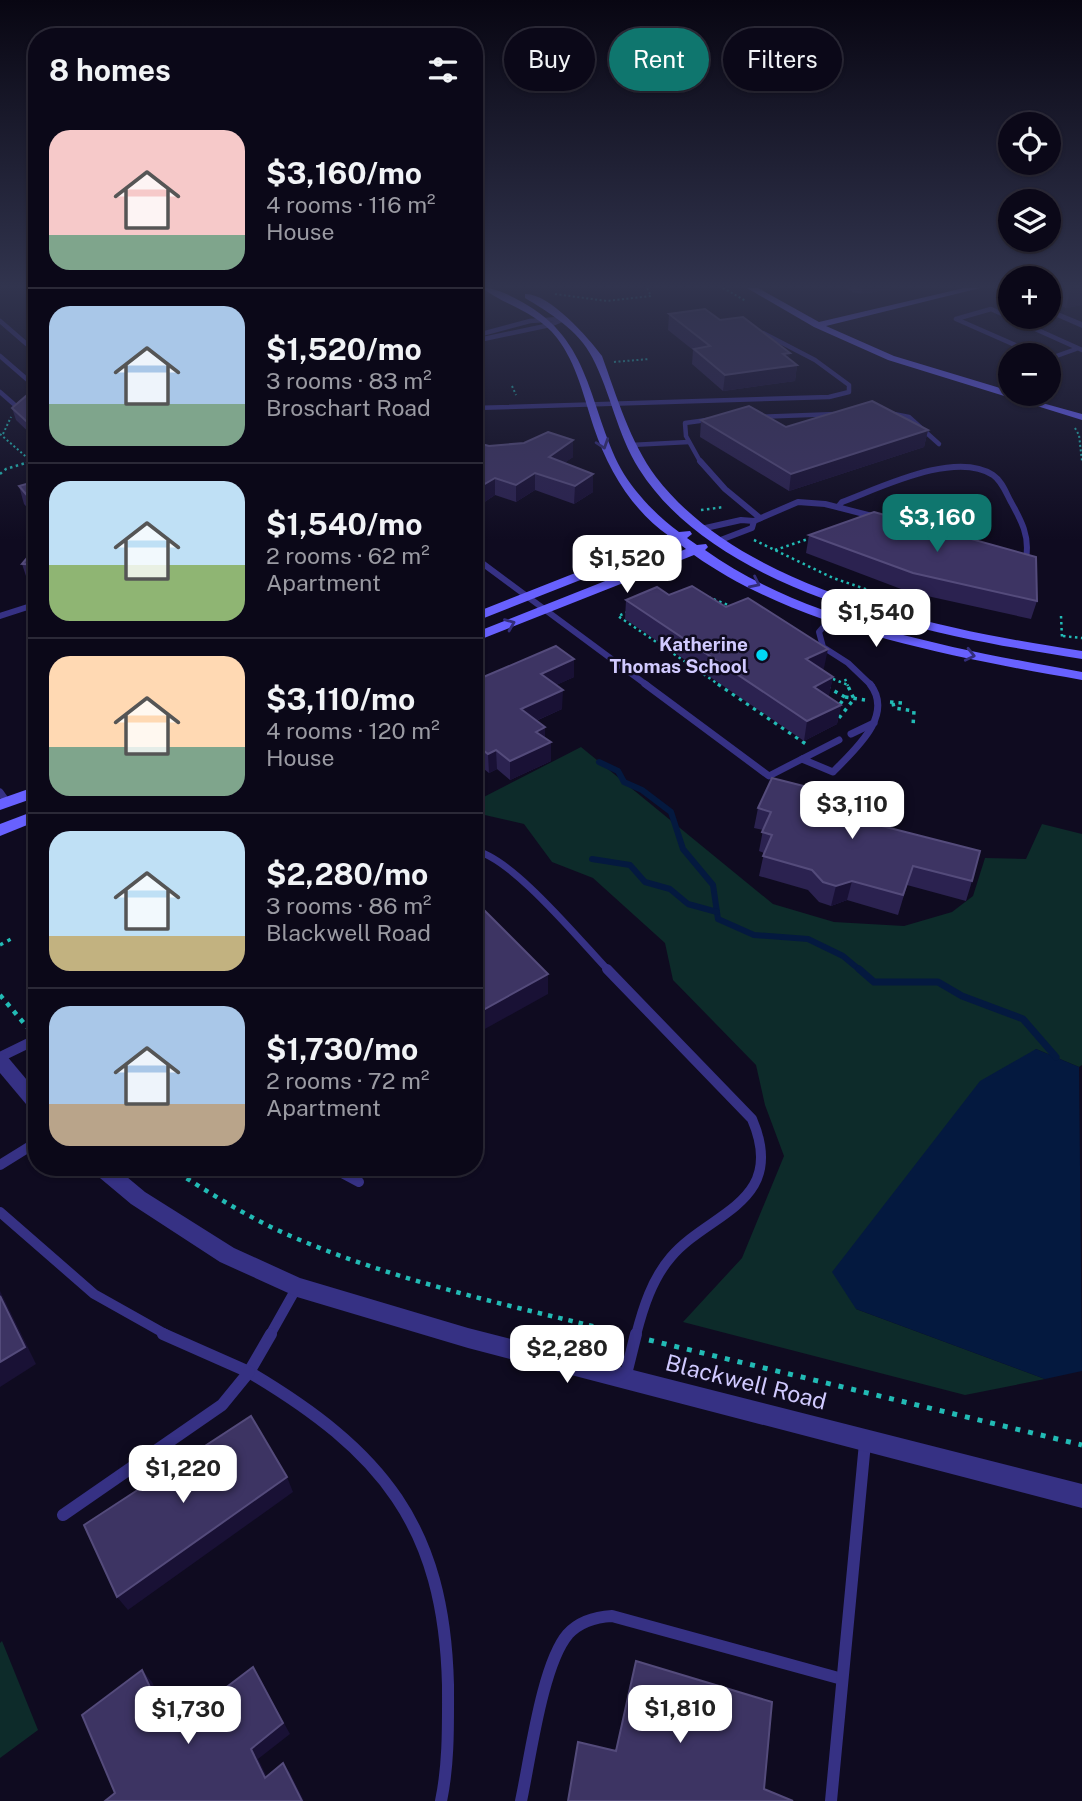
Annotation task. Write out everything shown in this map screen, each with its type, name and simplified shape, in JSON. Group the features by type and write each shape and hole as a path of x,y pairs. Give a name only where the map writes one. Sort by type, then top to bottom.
{"street":[{"path":"578,372 608,458 621,479 675,537 716,564 832,617 969,656 1082,676"},
{"path":"603,372 631,445 655,484 701,529 718,541 848,603 975,638 1082,655"},
{"path":"933,372 1082,417"},
{"path":"483,614 701,529"},
{"path":"483,634 718,541"},
{"path":"2,800 28,793"},
{"path":"0,830 28,819"},
{"path":"0,1058 28,1094"},
{"name":"Blackwell Road","path":"112,1176 138,1198 227,1255 297,1287 468,1338 1082,1496"}],"lane":[{"path":"483,408 829,397 849,393 849,385 832,372"},
{"path":"0,392 16,406 28,403"},
{"path":"877,412 899,413 909,417 939,444"},
{"path":"744,418 850,413"},
{"path":"718,419 685,424 690,442 709,473 757,520"},
{"path":"631,445 690,442"},
{"path":"838,507 842,502 937,469 965,466 979,468 992,474 1003,487 1021,518 1030,547 1027,558 1014,554"},
{"path":"701,529 741,520 757,520 798,502 838,507 889,520"},
{"path":"718,541 752,528 757,520"},
{"path":"483,563 546,609 611,662 769,776 839,740"},
{"path":"0,615 28,607"},
{"path":"802,759 833,772 878,720 880,697 871,681 857,668 823,647 819,632 832,617"},
{"path":"851,734 878,720"},
{"path":"483,852 507,866 752,1119 760,1133 762,1150 754,1183 731,1212 674,1251 648,1295 625,1378"},
{"path":"0,1058 28,1043"},
{"path":"0,1164 28,1147"},
{"path":"348,1176 359,1182"},
{"path":"0,1212 97,1296 281,1389 335,1426 374,1464 429,1552 442,1605 449,1666 441,1801"},
{"path":"63,1515 222,1405 249,1371 297,1287"},
{"path":"831,1801 866,1440"},
{"path":"521,1801 553,1660 562,1638 595,1615 612,1616 842,1679"}],"path":[{"path":"16,406 2,434 28,458"},
{"path":"0,474 5,469 28,462"},
{"path":"695,510 742,504"},
{"path":"747,536 846,583 931,610"},
{"path":"764,555 814,537"},
{"path":"663,597 674,592 684,593"},
{"path":"705,596 735,608"},
{"path":"655,602 667,603"},
{"path":"630,611 618,616 808,745"},
{"path":"1061,616 1061,636 1082,638"},
{"path":"833,679 839,673 845,679 854,699 853,705 839,718"},
{"path":"824,680 833,679 848,685"},
{"path":"822,687 835,689 845,697 854,699"},
{"path":"845,697 833,714 848,724"},
{"path":"893,702 894,708 914,711 914,726"},
{"path":"0,945 11,939"},
{"path":"0,995 28,1028"},
{"path":"181,1176 265,1226 349,1261 393,1275 1082,1446"}],"green space":[{"path":"581,747 773,904 834,922 904,926 952,912 973,896 985,858 1026,859 1042,824 1082,834 1082,1065 1079,1067 1036,1049 856,1309 1045,1379 965,1395 683,1322 742,1258 784,1156 765,1105 756,1065 673,980 665,943 593,878 552,862 524,824 483,815 483,797"},
{"path":"2,1641 38,1730 0,1758 0,1643"}],"water":[{"path":"1036,1049 1079,1067 1082,1371 1045,1379 856,1309 832,1272 980,1081"}],"building":[{"path":"721,372 746,372 725,375"},
{"path":"28,395 28,423 12,408"},
{"path":"872,401 928,430 791,474 701,420 749,406 786,427"},
{"path":"548,432 573,440 549,457 593,474 575,486 535,473 516,485 495,478 483,485 483,444 524,443"},
{"path":"28,484 28,496 19,486"},
{"path":"874,512 1036,557 1037,601 913,573 809,535"},
{"path":"692,586 726,607 748,598 828,649 806,659 833,677 814,687 841,705 807,721 626,600 657,587 669,595"},
{"path":"556,646 574,659 541,674 563,690 521,709 545,727 536,732 551,742 510,761 496,750 488,754 483,750 483,677"},
{"path":"772,778 839,795 837,801 883,812 878,825 980,851 972,881 913,866 903,895 852,881 836,886 823,882 812,870 763,856 772,835 762,832 771,812 758,808"},
{"path":"483,909 548,974 483,1010"},
{"path":"0,1296 25,1347 0,1362"},
{"path":"251,1416 287,1477 117,1597 84,1525"},
{"path":"636,1661 772,1702 764,1789 793,1801 568,1801 578,1742 616,1751"},
{"path":"253,1667 283,1723 251,1749 265,1778 283,1763 302,1801 105,1801 115,1793 82,1715 142,1670 170,1730"}],"waterway":[{"path":"599,762 618,771 624,782 642,790 671,812 683,849 713,885 717,912"},
{"path":"592,859 630,865 645,882 670,889 688,904 717,912"},
{"path":"717,912 718,919 754,935 808,939 843,956 861,971"},
{"path":"859,969 874,982 938,982 962,996 1023,1019 1056,1057"}],"place":[{"name":"Katherine Thomas School","path":"762,655"}]}
